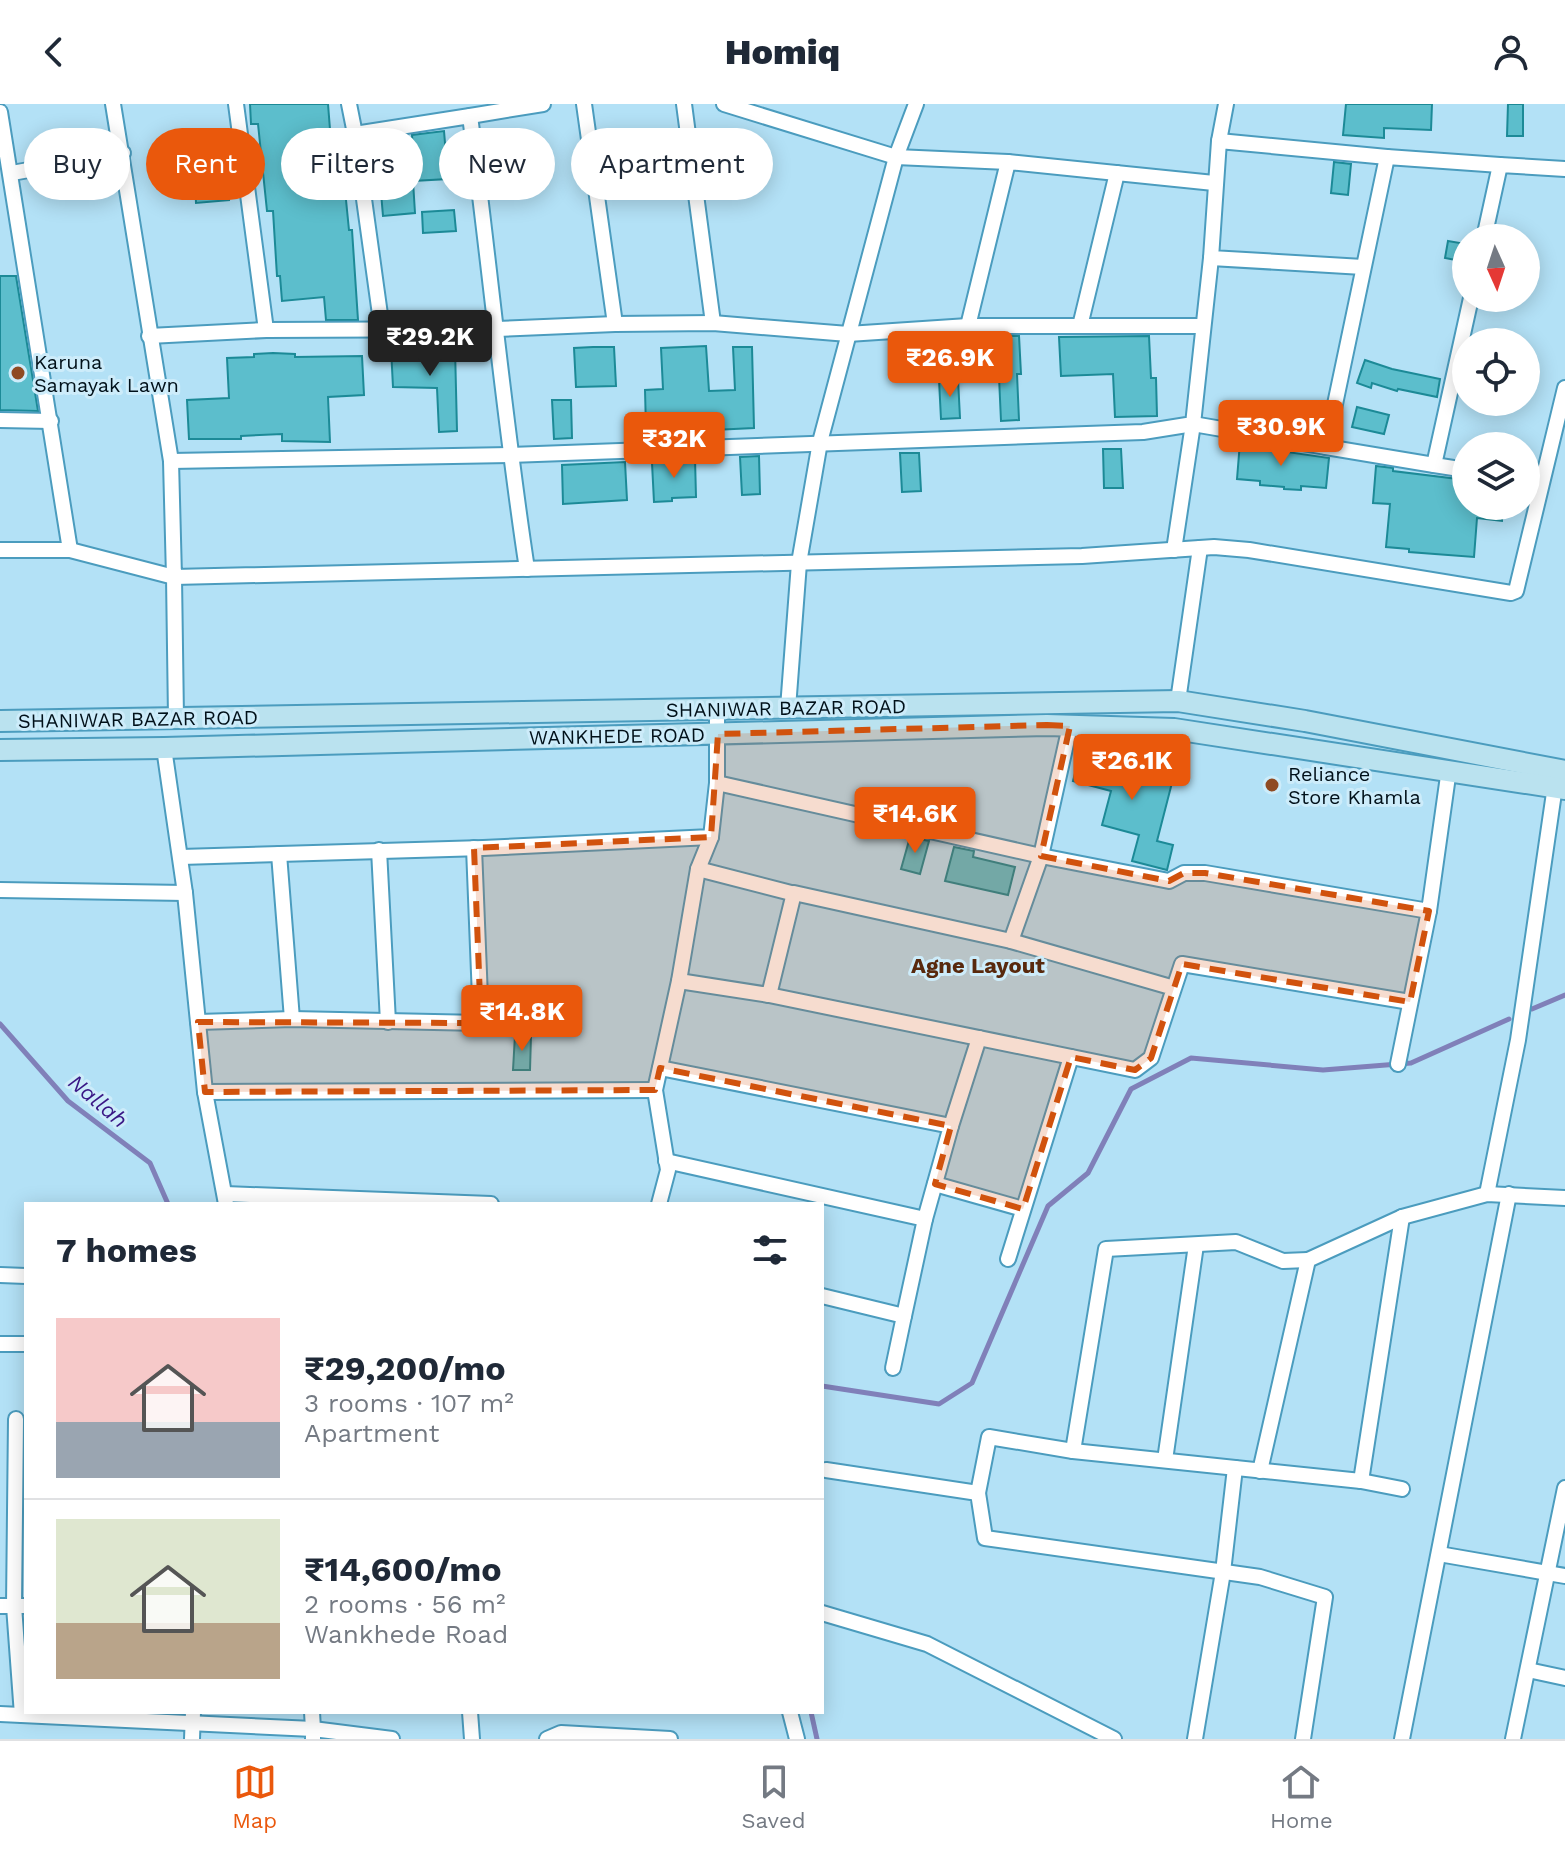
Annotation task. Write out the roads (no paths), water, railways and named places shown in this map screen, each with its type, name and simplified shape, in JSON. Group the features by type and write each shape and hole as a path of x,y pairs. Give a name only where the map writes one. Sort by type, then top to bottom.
{"main road":[{"name":"SHANIWAR BAZAR ROAD","path":"0,721 1178,701 1305,721 1562,782"},
{"name":"WANKHEDE ROAD","path":"0,750 1070,726 1174,729 1449,769 1562,782"}],"street":[{"path":"113,104 118,128"},
{"path":"236,104 266,330"},
{"path":"349,104 354,128"},
{"path":"393,128 543,104"},
{"path":"584,104 615,324"},
{"path":"684,104 713,323"},
{"path":"724,104 896,157 1008,162 1214,183"},
{"path":"788,708 799,563 820,442 896,157 916,104"},
{"path":"1174,550 1193,424 1211,258 1214,183 1226,104"},
{"path":"0,112 70,550"},
{"path":"470,116 510,455 527,569"},
{"path":"1219,141 1565,169"},
{"path":"1326,447 1387,157"},
{"path":"968,326 1008,162"},
{"path":"1487,224 1500,165"},
{"path":"12,173 24,171"},
{"path":"1080,326 1117,173"},
{"path":"130,200 171,461 176,718"},
{"path":"364,200 382,329"},
{"path":"1211,258 1363,267"},
{"path":"1434,465 1468,312"},
{"path":"149,336 266,330 497,329 713,323 848,334 968,326 1202,326"},
{"path":"0,550 70,550 174,577 1082,556 1200,548 1249,550 1511,593 1516,591 1565,388"},
{"path":"0,420 51,421"},
{"path":"171,461 510,455 1143,432 1193,424 1452,468"},
{"path":"1178,701 1200,548"},
{"path":"660,1202 668,1170 655,1090 679,981 698,869 711,837 717,783 717,709"},
{"path":"1011,941 1041,856 1070,726"},
{"path":"164,748 181,857 205,1092 225,1199 385,1202"},
{"path":"1398,1064 1429,911 1449,769"},
{"path":"1487,1194 1518,1040 1562,782"},
{"path":"717,783 1041,856 1169,881 1184,873 1205,873 1429,911"},
{"path":"181,857 711,837"},
{"path":"198,1022 292,1019 481,1023 474,848"},
{"path":"379,850 388,1022"},
{"path":"279,854 292,1019"},
{"path":"698,869 795,894 1011,941 1174,988"},
{"path":"0,890 185,893"},
{"path":"769,995 795,894"},
{"path":"679,981 769,995 1135,1070 1151,1058 1182,964 1410,1002"},
{"path":"893,1368 925,1219 979,1038"},
{"path":"1008,1259 1071,1057"},
{"path":"660,1068 951,1126"},
{"path":"205,1092 655,1090"},
{"path":"666,1161 925,1219"},
{"path":"935,1184 1023,1209"},
{"path":"1073,1451 1104,1252 1109,1247 1236,1242 1283,1261 1308,1260 1402,1217 1487,1194 1565,1198"},
{"path":"1402,1739 1509,1194"},
{"path":"1361,1481 1402,1217"},
{"path":"1165,1460 1196,1245"},
{"path":"1260,1471 1308,1260"},
{"path":"0,1275 24,1276"},
{"path":"824,1296 904,1316"},
{"path":"0,1344 24,1344"},
{"path":"16,1419 13,1606 22,1715"},
{"path":"1303,1739 1325,1597 1260,1577 985,1538 978,1493 989,1437 1073,1451 1361,1481 1402,1489"},
{"path":"1195,1739 1223,1572 1235,1468"},
{"path":"826,1470 978,1493"},
{"path":"1513,1739 1565,1488"},
{"path":"1439,1554 1565,1576"},
{"path":"824,1614 927,1644 1114,1739"},
{"path":"1528,1670 1565,1678"},
{"path":"0,1714 193,1718 313,1734 392,1739"},
{"path":"312,1714 313,1734"},
{"path":"470,1714 472,1739"},
{"path":"791,1714 797,1739"},
{"path":"192,1739 193,1718"},
{"path":"547,1739 561,1733 670,1739"}],"waterway":[{"path":"1532,1009 1565,995"},
{"path":"824,1386 939,1404 972,1383 1048,1206 1088,1173 1131,1089 1191,1058 1323,1070 1411,1063 1509,1019"},
{"name":"Nallah","path":"0,1024 68,1101 150,1163 167,1202"},
{"name":"Nallah","path":"811,1714 817,1739"}],"place":[{"name":"Karuna Samayak Lawn","path":"18,373"},
{"name":"Reliance Store Khamla","path":"1272,785"}],"district":[{"name":"Agne Layout","path":"978,965"}]}
